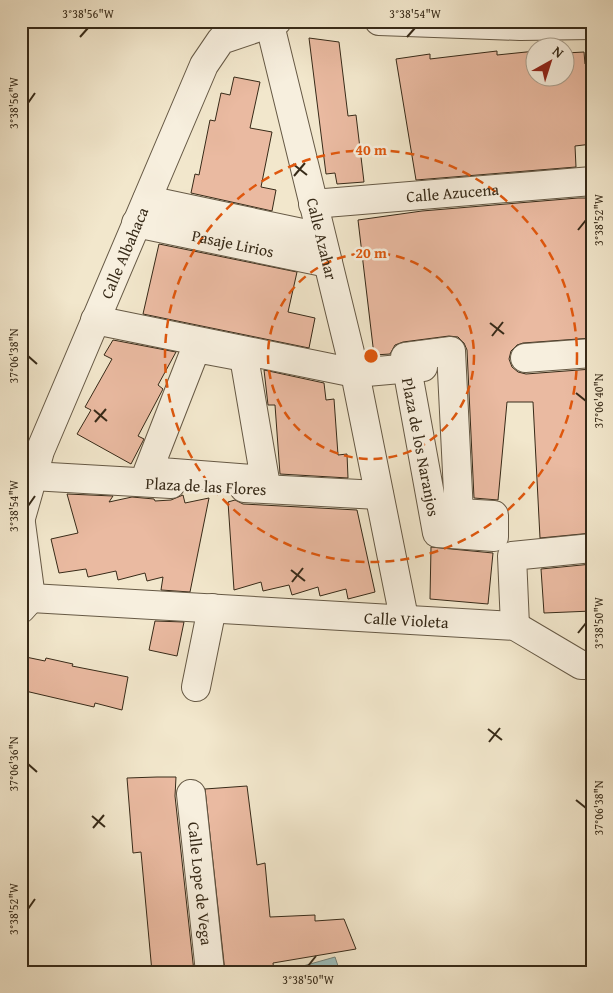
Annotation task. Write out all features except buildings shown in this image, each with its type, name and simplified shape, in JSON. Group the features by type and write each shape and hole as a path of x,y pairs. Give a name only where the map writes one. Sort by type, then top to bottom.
{"street":[{"path":"379,21 520,26 592,25"},
{"name":"Calle Azahar","path":"273,23 313,204 354,373"},
{"name":"Calle Albahaca","path":"21,518 40,450 204,65 221,40 273,23"},
{"name":"Calle Azucena","path":"313,204 592,181"},
{"name":"Pasaje Lirios","path":"142,212 321,237"},
{"name":"Pasaje Lirios","path":"142,212 328,263"},
{"path":"95,320 354,373 404,618"},
{"name":"Plaza de las Flores","path":"196,348 244,356 265,480 148,471 196,348"},
{"path":"525,358 592,352"},
{"name":"Plaza de los Naranjos","path":"354,373 406,368 461,364 459,513 494,515 494,537 437,533 406,368"},
{"name":"Plaza de las Flores","path":"32,476 379,495"},
{"path":"21,523 26,604"},
{"path":"515,626 512,556 592,548"},
{"name":"Calle Violeta","path":"26,604 212,608 515,626 581,665 592,665"},
{"path":"196,687 212,608"},
{"name":"Calle Lope de Vega","path":"192,794 210,972"}],"water":[{"path":"335,957 340,972 304,972 303,966"}]}
